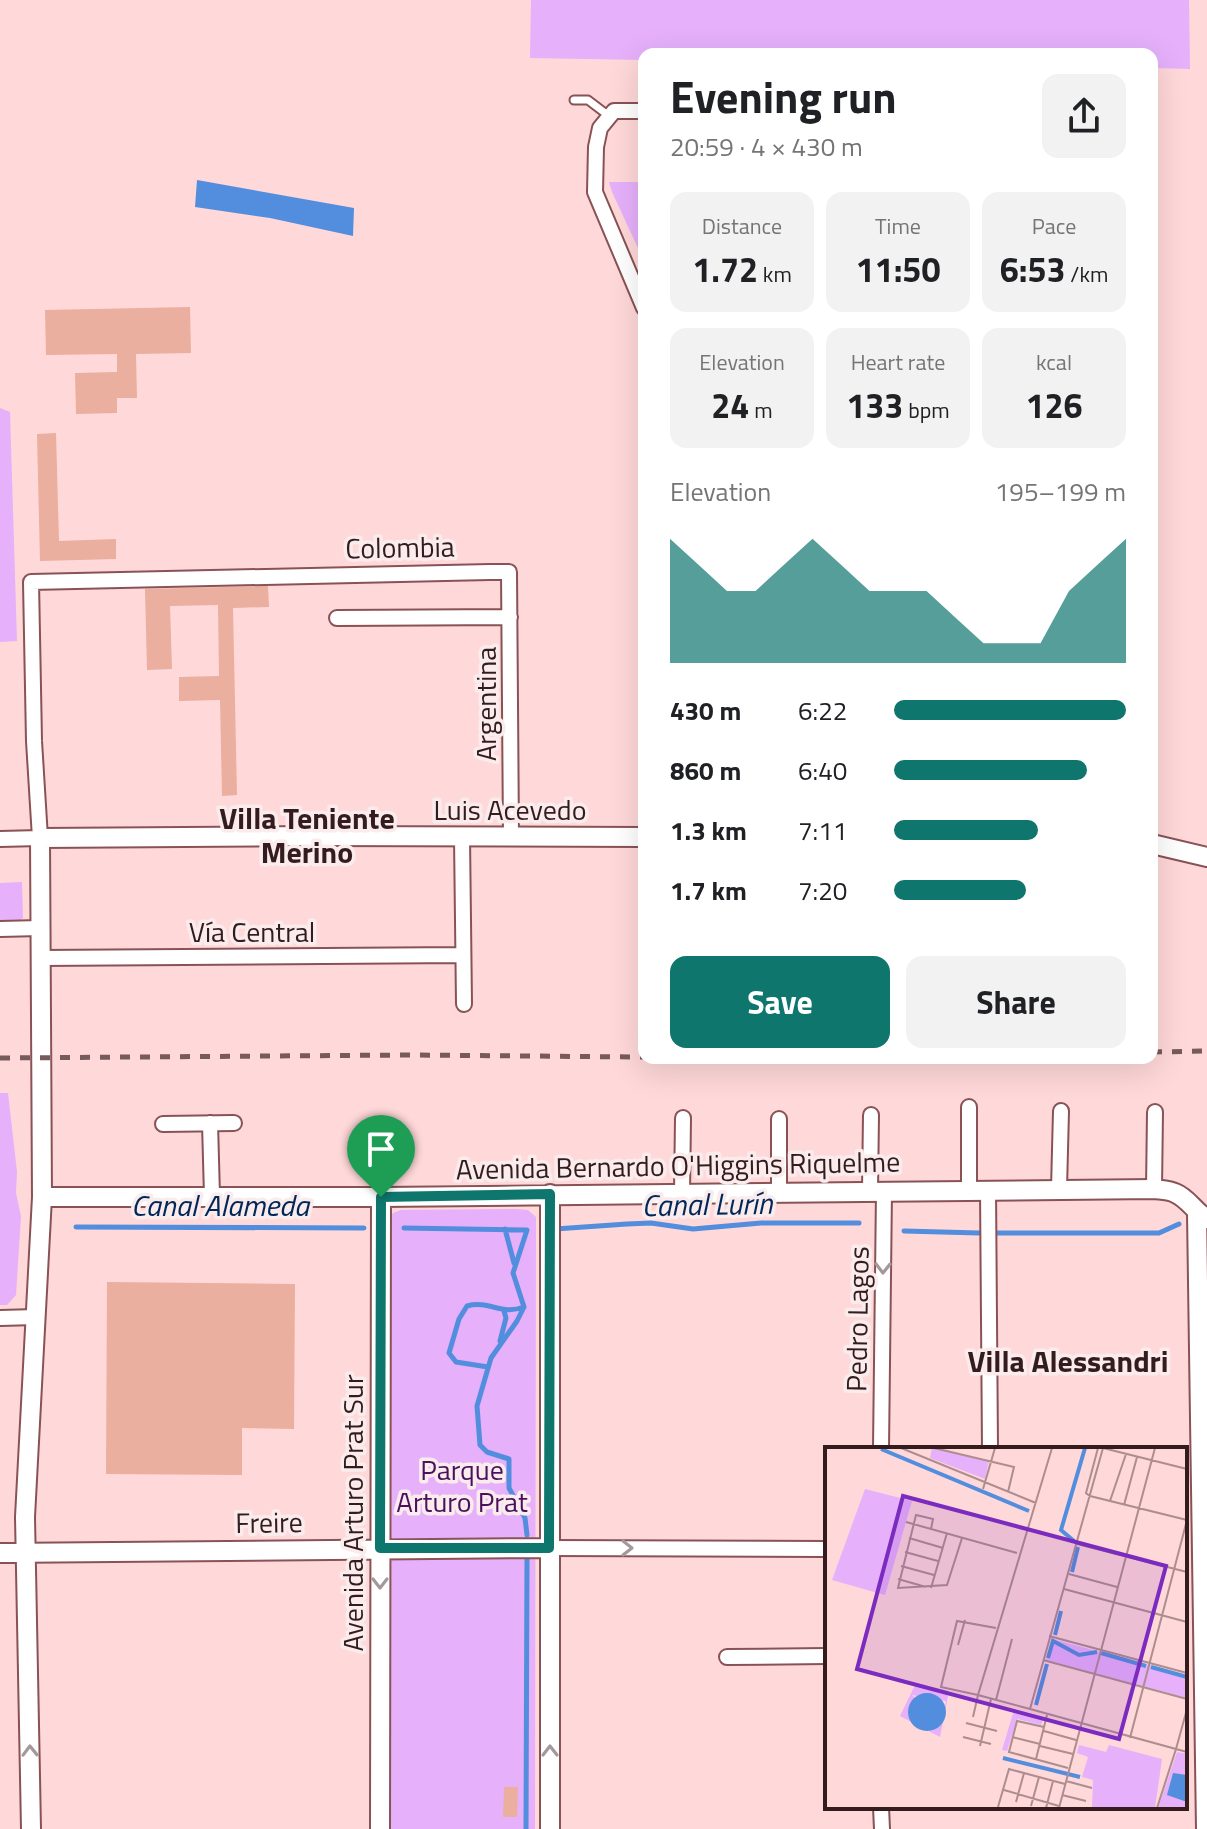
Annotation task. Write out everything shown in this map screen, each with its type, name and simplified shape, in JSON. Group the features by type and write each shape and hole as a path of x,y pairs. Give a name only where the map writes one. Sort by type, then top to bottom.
{"main road":[{"name":"Luis Acevedo","path":"40,838 638,837"},
{"path":"31,1829 25,1517 42,1197 40,838"},
{"path":"1158,845 1207,857"},
{"name":"Avenida Bernardo O'Higgins Riquelme","path":"42,1197 381,1197 1154,1189 1176,1193 1202,1216"},
{"path":"550,1194 550,1829"},
{"name":"Avenida Arturo Prat Sur","path":"380,1829 381,1197"},
{"path":"1202,1216 1198,1549 1206,1829"},
{"name":"Freire","path":"0,1553 549,1548"}],"street":[{"path":"638,111 614,111 600,128 596,147 595,192 638,294"},
{"name":"Colombia","path":"40,838 34,741 31,582 509,572"},
{"name":"Argentina","path":"509,572 511,837"},
{"path":"337,618 510,617"},
{"path":"462,837 464,1004"},
{"path":"0,839 40,838"},
{"path":"0,929 40,928"},
{"name":"Vía Central","path":"40,958 463,955"},
{"path":"969,1107 978,1189 990,1447"},
{"path":"1059,1189 1061,1111"},
{"path":"1154,1189 1155,1112"},
{"name":"Pedro Lagos","path":"871,1115 877,1190 881,1447"},
{"path":"682,1194 683,1118"},
{"path":"779,1119 779,1191"},
{"path":"210,1123 212,1196"},
{"path":"163,1124 234,1123"},
{"path":"0,1318 36,1317"},
{"name":"Freire","path":"549,1548 825,1549"},
{"path":"727,1657 825,1656"},
{"path":"881,1809 882,1829"}],"lane":[{"path":"574,100 588,100 609,116"}],"green space":[{"path":"531,0 1189,0 1190,69 1158,68 1158,48 638,48 638,60 530,58"},
{"path":"609,182 638,182 638,248"},
{"path":"0,408 10,412 17,641 0,642"},
{"path":"22,882 23,918 18,922 0,922 0,883"},
{"path":"0,1093 8,1093 17,1172 16,1193 21,1216 16,1295 7,1305 0,1305"},
{"name":"Parque Arturo Prat","path":"401,1210 528,1210 536,1217 535,1829 389,1829 389,1219"}],"water":[{"path":"197,180 354,208 353,236 270,218 195,207"}],"building":[{"path":"190,307 191,353 136,354 137,398 117,398 117,413 76,414 75,373 117,372 117,354 46,355 45,310"},
{"path":"56,433 59,541 116,539 116,559 40,561 37,434"},
{"path":"268,586 269,607 233,608 237,795 222,796 220,700 179,701 179,677 219,676 218,605 170,606 172,669 147,670 145,589"},
{"path":"107,1282 295,1284 294,1429 242,1428 242,1475 106,1474"},
{"path":"504,1787 518,1787 517,1817 503,1817"}],"waterway":[{"name":"Canal Lurín","path":"555,1229 651,1223 693,1229 761,1223 859,1223"},
{"name":"Canal Lurín","path":"998,1233 1159,1233 1179,1224"},
{"name":"Canal Alameda","path":"76,1227 364,1228"},
{"name":"Canal Lurín","path":"404,1228 527,1230 513,1273 524,1307 491,1358 477,1406 480,1445 487,1452 509,1459 509,1488 525,1518 527,1535"},
{"name":"Canal Alameda","path":"505,1229 514,1263"},
{"name":"Canal Lurín","path":"904,1231 979,1233"},
{"path":"488,1367 456,1362 449,1353 459,1319 467,1306 482,1305 509,1310 524,1307"},
{"path":"500,1341 506,1318 504,1311"},
{"name":"Canal Lurín","path":"526,1829 527,1558"}],"railway":[{"path":"1158,1052 1207,1051"},
{"path":"0,1058 638,1057"}],"district":[{"name":"Villa Teniente Merino","path":"307,835"},
{"name":"Villa Alessandri","path":"1068,1361"}],"route":[{"path":"550,1194 549,1548 380,1548 381,1197 550,1194"}]}
